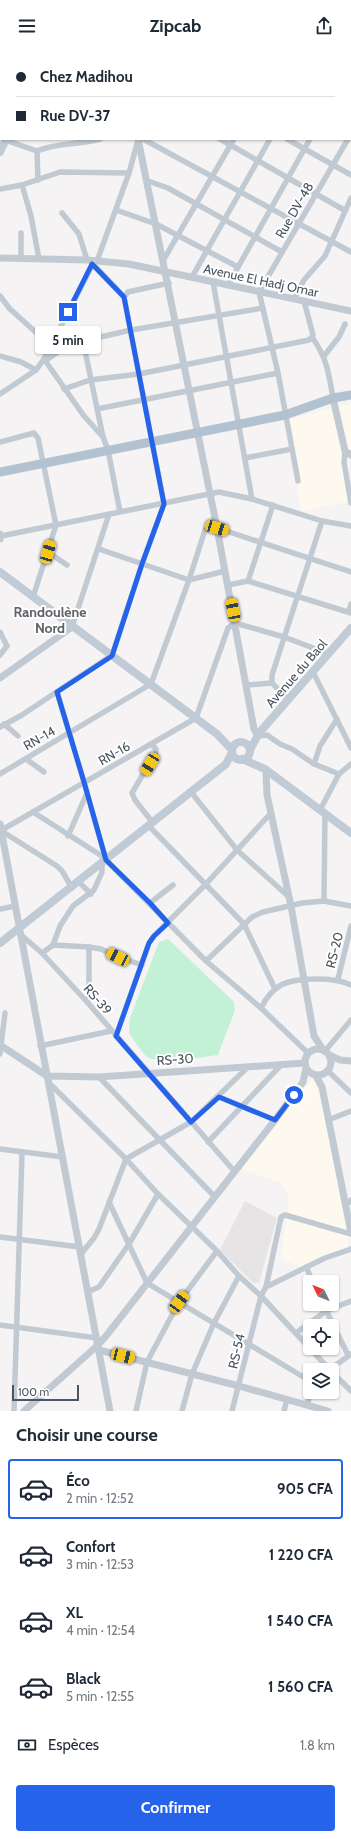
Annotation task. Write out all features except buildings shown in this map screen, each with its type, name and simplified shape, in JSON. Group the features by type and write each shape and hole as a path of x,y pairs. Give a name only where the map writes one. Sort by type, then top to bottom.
{"main road":[{"path":"0,472 240,425 285,415 333,398 351,395"},
{"path":"0,572 217,734 229,740 249,745 250,751 265,770"},
{"name":"Avenue du Baol","path":"258,734 350,630"},
{"path":"217,734 232,751 235,757 265,770 351,833"},
{"path":"226,764 234,745 258,734"},
{"path":"0,943 20,931 104,860 151,825 226,764 248,756 258,734"}],"street":[{"path":"3,144 37,151 55,145 90,140"},
{"path":"45,360 116,210 129,173 138,140"},
{"path":"138,140 169,283 188,390 198,433 247,685 258,734 267,735 280,744 292,749 314,764 339,774"},
{"path":"145,140 351,252"},
{"path":"192,277 269,140"},
{"path":"289,140 351,175"},
{"path":"228,285 310,140"},
{"name":"Rue DV-48","path":"259,292 333,165 349,140"},
{"path":"164,259 232,142 258,160 344,210"},
{"path":"37,151 38,180"},
{"path":"0,189 22,185 60,172 129,173"},
{"path":"148,181 168,188 282,252"},
{"path":"22,185 31,216 39,259"},
{"path":"294,299 304,280 322,262 332,242 344,210 351,198"},
{"path":"116,210 156,224 238,267"},
{"path":"18,736 2,726 22,715 112,656 142,564 164,504 124,297 93,261 79,234 62,213"},
{"path":"21,233 21,259"},
{"path":"0,258 93,261"},
{"name":"Avenue El Hadj Omar","path":"93,261 128,264 351,311"},
{"path":"213,282 252,498"},
{"path":"124,297 128,292 169,283"},
{"path":"259,292 278,373 298,481"},
{"path":"0,296 10,310 51,346"},
{"path":"304,301 312,337 324,356 333,398 348,453 344,462 351,503"},
{"path":"0,394 36,370 45,360 64,347 131,330 263,308"},
{"path":"324,356 339,337 345,324"},
{"path":"64,389 90,380 139,374 183,364 272,348 309,340 312,337"},
{"path":"83,341 90,380 103,437 108,450 120,512"},
{"path":"0,356 21,362 36,370"},
{"path":"45,360 84,416 103,437"},
{"path":"97,409 231,381 278,373"},
{"path":"0,442 34,433 38,438 56,525 33,597"},
{"path":"245,458 292,448"},
{"path":"0,536 219,492 252,498 322,521 351,526"},
{"path":"248,581 273,505"},
{"path":"0,678 72,627 99,549 109,514"},
{"path":"289,700 272,682 272,675 322,521"},
{"path":"151,684 189,580 205,530 217,528 351,572"},
{"path":"99,549 189,580 225,571"},
{"path":"48,552 67,565"},
{"path":"228,584 248,581 350,612 351,604"},
{"path":"235,623 284,637 329,654"},
{"path":"196,718 228,628 235,623"},
{"path":"0,632 7,646 0,655"},
{"path":"313,672 350,744"},
{"path":"247,685 272,682"},
{"name":"RN-14","path":"0,774 70,734 151,684"},
{"path":"42,953 53,945 60,926 73,906 91,894 100,880 104,860 84,782 57,692"},
{"name":"RN-16","path":"0,829 33,812 196,718"},
{"path":"314,764 320,746 337,719"},
{"path":"151,744 156,749 156,752 132,793 135,800 151,825 244,924 275,989"},
{"path":"26,759 44,772"},
{"path":"324,901 323,812 339,774 351,764"},
{"path":"265,770 267,795 291,906 314,1036 326,1052 331,1062 322,1087"},
{"path":"191,792 237,850 289,897"},
{"path":"68,836 87,793"},
{"path":"33,812 104,860 150,903 206,961 261,1008 308,1053"},
{"path":"116,1036 149,943 154,936 206,885 271,812"},
{"path":"0,829 57,866 72,888"},
{"path":"0,829 110,1411"},
{"path":"79,882 91,894"},
{"path":"150,903 173,885"},
{"path":"206,961 252,917 263,912 324,901 351,906"},
{"path":"0,909 15,906"},
{"name":"RS-20","path":"338,980 351,926"},
{"name":"RS-39","path":"20,931 88,1003 235,1172"},
{"path":"53,945 102,949 118,957 142,965"},
{"path":"88,1003 89,947"},
{"path":"261,1008 267,997 283,984 304,981 338,980 351,985"},
{"path":"0,1054 5,1013"},
{"path":"326,1052 351,1020"},
{"path":"40,1046 112,1031"},
{"path":"303,1082 305,1065 314,1036"},
{"path":"1,1046 48,1079 158,1194 217,1251 239,1276 261,1296 323,1363"},
{"path":"308,1053 316,1049 348,1061"},
{"path":"24,1411 98,1344 235,1172 303,1082 315,1075 328,1071 348,1061"},
{"path":"208,1142 282,1064"},
{"name":"RS-30","path":"48,1079 99,1077 282,1064 305,1065"},
{"path":"305,1065 315,1075 322,1087 328,1120 349,1202 351,1233"},
{"path":"0,1237 80,1250 94,1238 126,1159 191,1122 219,1097 248,1066"},
{"path":"328,1071 351,1093"},
{"path":"99,1077 215,1197"},
{"path":"219,1097 275,1120"},
{"path":"328,1120 349,1112 351,1118"},
{"path":"0,1149 63,1157"},
{"path":"14,1411 22,1153"},
{"path":"87,1292 99,1288 129,1244 158,1194"},
{"path":"109,1202 147,1283 303,1377"},
{"name":"RS-54","path":"232,1411 261,1296 266,1287 281,1218 283,1215 351,1233"},
{"path":"266,1287 325,1258 351,1249"},
{"path":"136,1411 147,1362 179,1302 217,1251"},
{"path":"306,1267 310,1275"},
{"path":"182,1411 192,1374 214,1323 239,1276"},
{"path":"339,1306 351,1301"},
{"path":"296,1334 326,1311 349,1354 338,1363"},
{"path":"0,1326 98,1344 147,1362 328,1411"},
{"path":"339,1379 351,1391"},
{"path":"284,1411 287,1399"},
{"path":"307,1405 309,1399"}],"shaded area":[{"path":"351,403 351,452 346,453 351,487 351,501 301,511 287,420"},
{"path":"314,1077 333,1150 342,1210 348,1237 348,1247 303,1268 281,1258 288,1208 288,1194 281,1183 241,1169 274,1124"},
{"path":"245,1201 277,1218 259,1283 253,1283 220,1250"}],"green space":[{"path":"168,939 234,1002 235,1010 218,1055 180,1060 152,1059 144,1054 129,1033 130,1018 159,942"}],"district":[{"name":"Randoulène Nord","path":"50,620"}],"route":[{"path":"68,312 85,281 92,264 124,297 164,504 142,564 112,656 57,692 106,860 168,923 149,943 116,1036 191,1122 219,1097 275,1120 294,1095"}]}
